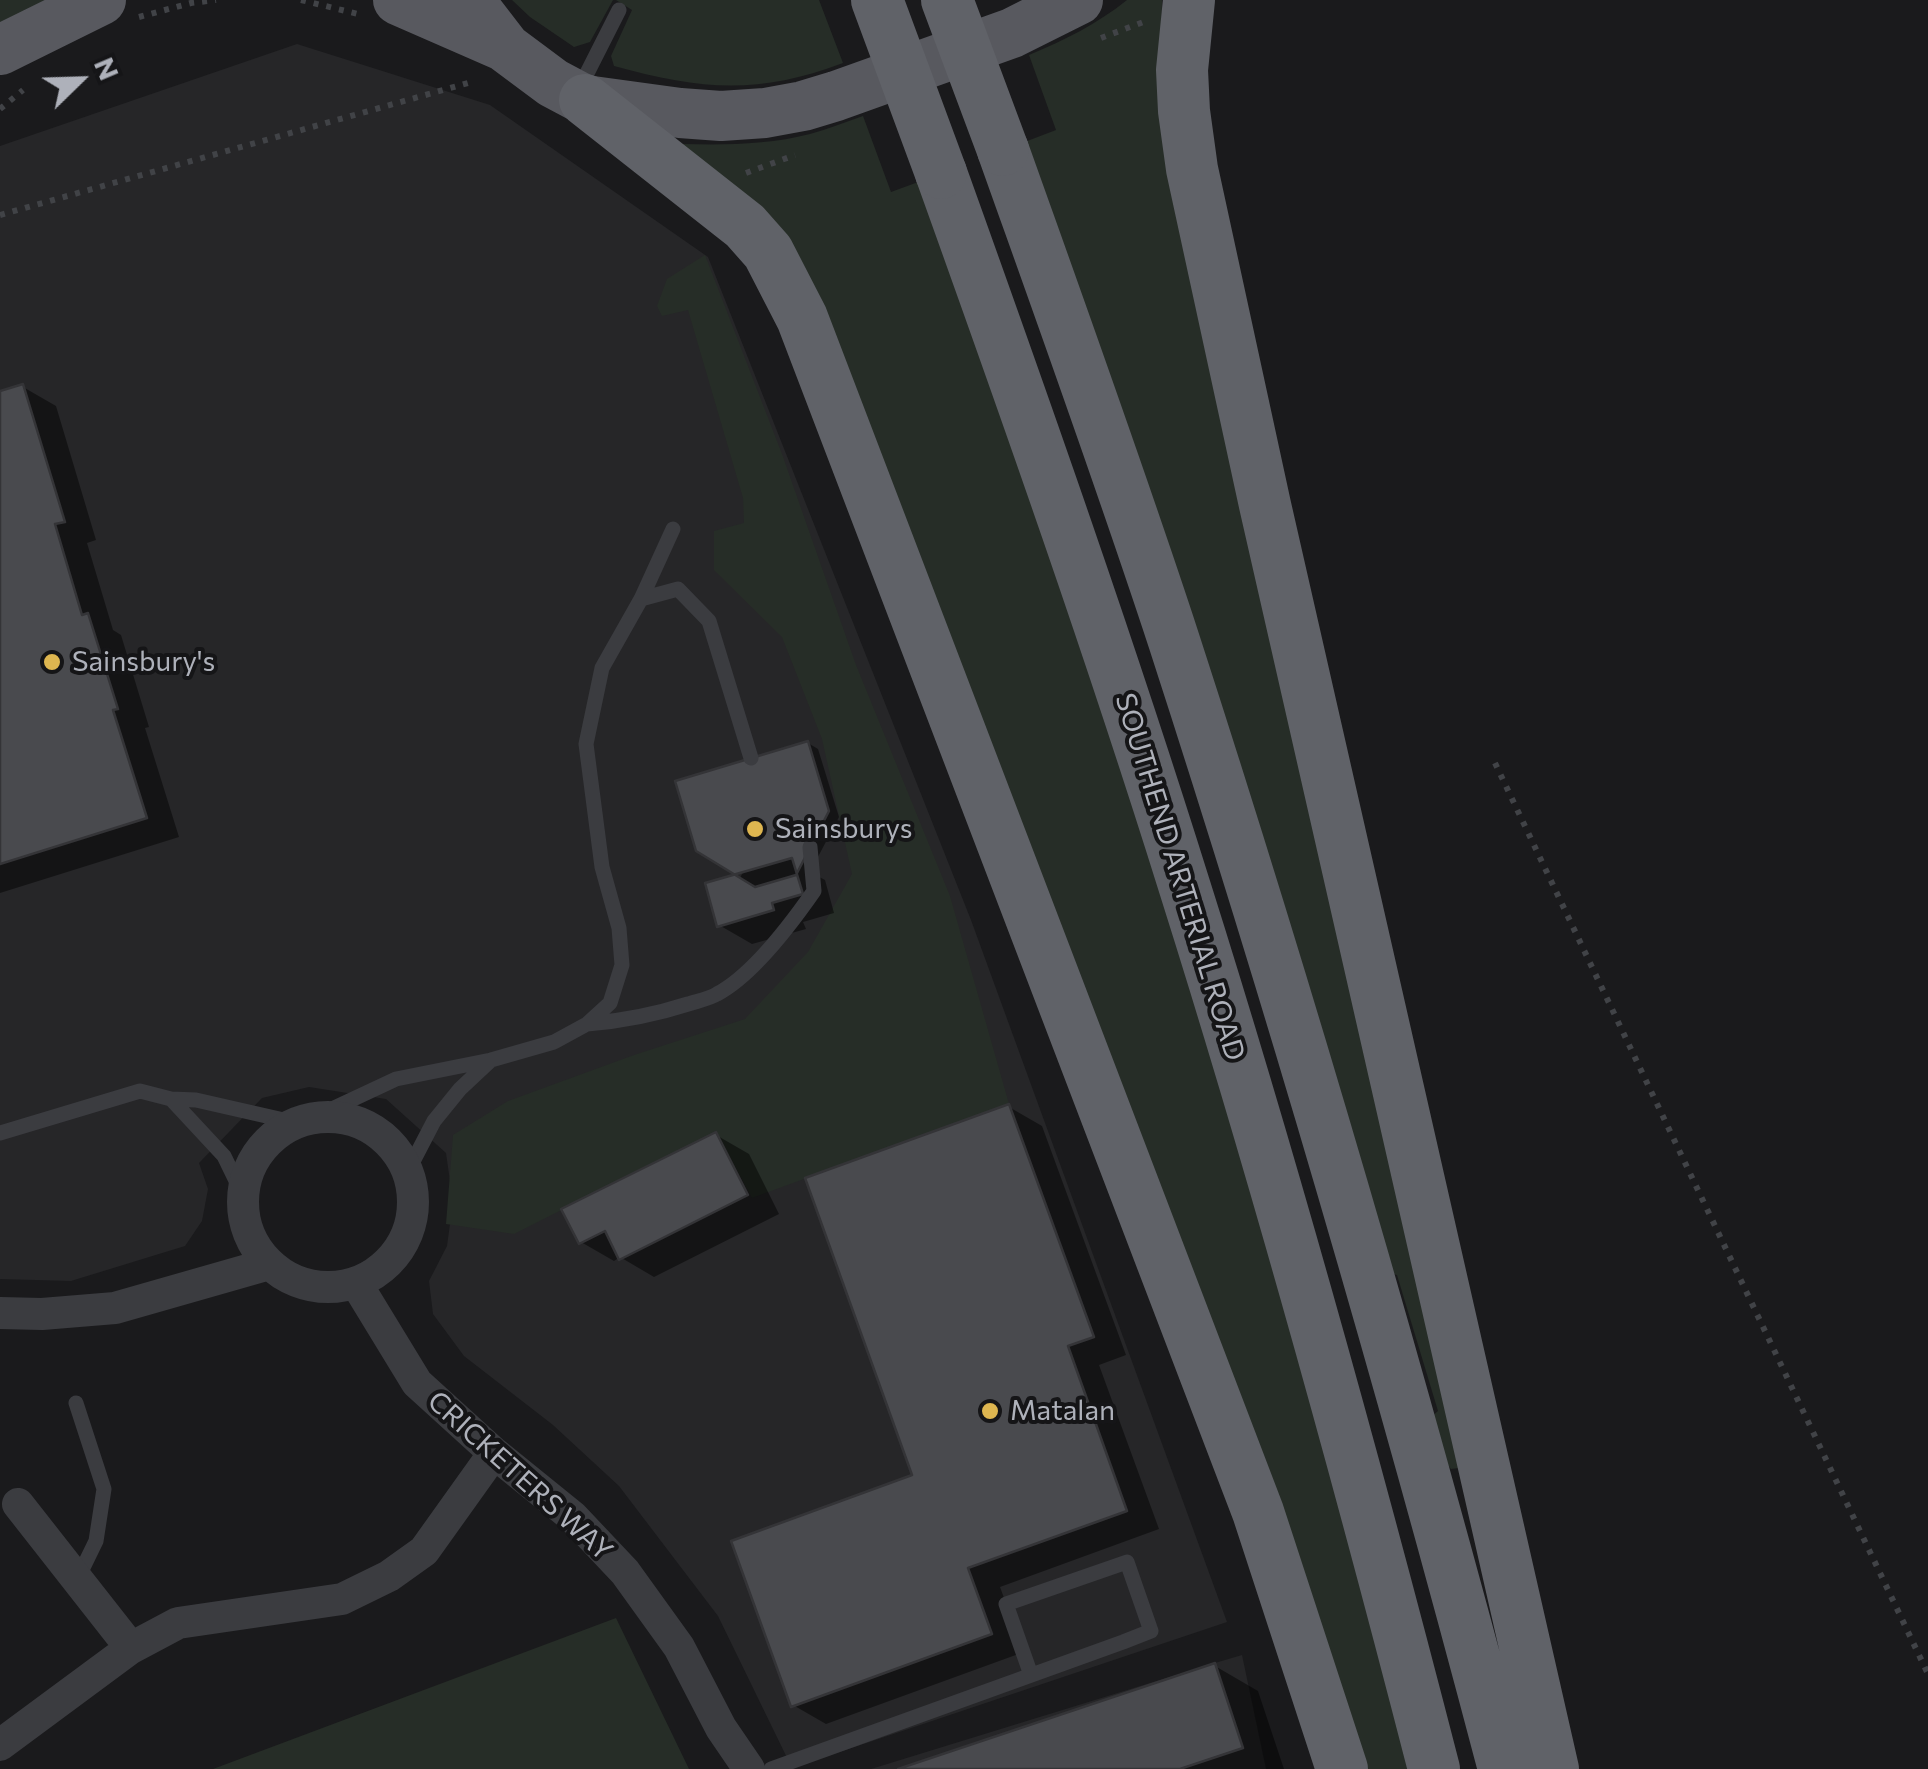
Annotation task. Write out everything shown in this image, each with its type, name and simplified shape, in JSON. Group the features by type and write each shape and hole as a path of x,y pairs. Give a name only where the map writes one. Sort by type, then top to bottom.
{"highway":[{"name":"SOUTHEND ARTERIAL ROAD","path":"877,0 1026,409 1185,888 1346,1435 1434,1769"},
{"path":"947,0 1166,619 1250,878 1350,1206 1504,1769"},
{"path":"1189,0 1182,70 1192,169 1269,524 1553,1769"},
{"path":"580,97 745,226 768,252 802,318 1258,1512 1342,1769"}],"main road":[{"path":"0,50 102,0"},
{"path":"398,0 493,64 553,83 580,97 720,116 803,106 1012,32 1078,0"},
{"path":"468,0 493,64"}],"street":[{"path":"345,1117 378,1131 408,1171 413,1207 403,1243 384,1267 356,1283 325,1288 301,1283 269,1264 248,1232 242,1192 253,1158 283,1128 307,1120 345,1117"},
{"path":"0,1313 114,1308 269,1264"},
{"name":"CRICKETERS WAY","path":"356,1283 416,1383 573,1518 626,1572 679,1646 721,1728 749,1769"},
{"path":"0,1745 130,1648 178,1623 342,1598 389,1576 424,1551 494,1453"},
{"path":"18,1504 130,1648"}],"lane":[{"path":"580,97 619,10"},
{"path":"0,1134 140,1091 307,1120 396,1079 491,1060 554,1042 587,1024 610,1002 622,965 620,928 602,866 586,744 602,668 674,529"},
{"path":"640,598 678,589 709,621 752,758"},
{"path":"587,1024 630,1021 682,1006 716,995 741,977 790,925 814,891 810,847"},
{"path":"408,1171 434,1121 491,1060"},
{"path":"170,1098 224,1156 242,1192"},
{"path":"76,1402 104,1489 96,1540 77,1580"},
{"path":"771,1769 1030,1675 1151,1631 1127,1562 1006,1604 1030,1675"}],"path":[{"path":"0,214 493,64"},
{"path":"1495,763 1928,1674"}],"shaded area":[{"path":"0,0 52,0 0,26"},
{"path":"512,0 613,0 590,42 574,47"},
{"path":"616,0 819,0 843,63 784,80 729,85 675,80 614,66 611,56 632,10"},
{"path":"1127,0 1162,0 1161,70 1459,1468 1451,1469 1442,1458 1431,1417 1438,1411 1397,1275 1389,1273 1022,143 1056,130 1029,55 1080,31"},
{"path":"297,44 490,105 708,257 971,920 1227,1622 792,1768 718,1616 619,1486 553,1425 464,1356 433,1314 429,1281 447,1246 453,1202 446,1153 386,1099 309,1087 262,1098 199,1163 208,1189 202,1221 185,1246 71,1281 0,1279 0,146"},
{"path":"863,116 891,192 921,181 1007,416 1226,1095 1414,1769 1363,1769 826,328 682,144 778,140"},
{"path":"705,255 782,454 856,665 950,896 1009,1104 752,1198 716,1132 514,1234 446,1224 453,1135 508,1101 745,1019 808,952 852,874 822,739 782,637 714,570 714,531 744,523 743,498 688,310 662,316 657,306 667,279"},
{"path":"616,1618 689,1769 213,1769"},
{"path":"1242,1655 1266,1769 871,1769 1215,1663"}],"building":[{"name":"Sainsbury's","path":"23,384 65,522 55,524 82,615 88,613 147,818 0,864 0,391"},
{"name":"Sainsburys","path":"808,741 829,811 796,875 755,887 696,851 675,781"},
{"path":"792,858 803,894 772,903 774,910 717,927 705,883"},
{"name":"Matalan","path":"1009,1104 1094,1337 1068,1346 1127,1511 968,1568 992,1634 791,1707 731,1541 912,1475 805,1178"},
{"path":"716,1132 748,1195 619,1260 605,1231 579,1244 561,1209"},
{"path":"1215,1663 1243,1748 1180,1769 898,1769"}],"place":[{"name":"Sainsbury's","path":"52,662"},
{"name":"Sainsburys","path":"755,829"},
{"name":"Matalan","path":"990,1411"}]}
